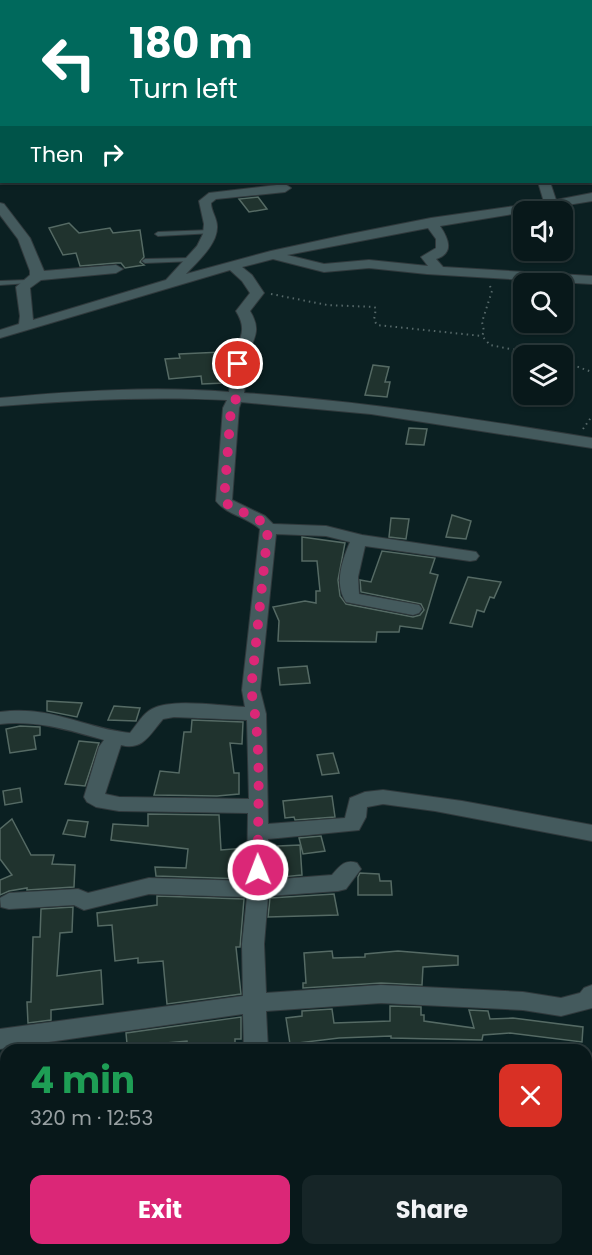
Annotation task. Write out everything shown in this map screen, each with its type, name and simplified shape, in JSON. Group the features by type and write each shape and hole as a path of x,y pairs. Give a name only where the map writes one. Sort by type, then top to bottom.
{"street":[{"path":"544,183 550,201"},
{"path":"172,281 208,239 211,232 211,220 204,206 205,201 213,196 285,188"},
{"path":"569,201 592,197"},
{"path":"0,207 29,248 32,279"},
{"path":"0,334 172,281 273,256 431,222 513,210"},
{"path":"431,222 442,239 442,248 438,254 428,257 438,270"},
{"path":"273,256 324,268 369,264 592,280"},
{"path":"233,266 247,278 257,293 243,311 250,325 250,332 244,341 238,364 238,395 231,408 224,501 232,508 259,518 268,529 251,690 256,714 259,806 258,889 253,944 256,1044"},
{"path":"25,327 27,316 23,287 32,279 116,268"},
{"path":"0,402 97,393 238,395 388,411 592,443"},
{"path":"268,529 304,529 349,536 359,540 470,556"},
{"path":"359,540 353,553 348,589 352,598 413,609"},
{"path":"0,718 20,714 135,740 157,714 174,711 256,714"},
{"path":"116,737 110,747 94,797 103,802 259,806"},
{"path":"257,832 352,825 356,817 357,803 364,799 383,797 518,818 592,833"},
{"path":"9,901 78,897 84,902 149,886 258,889 338,883 350,869"},
{"path":"0,1039 177,1012 256,1003 381,994 523,1001 561,1007 588,1000 592,994"}],"lane":[{"path":"158,234 211,232"},
{"path":"145,261 190,260"},
{"path":"0,283 32,279"}],"path":[{"path":"481,273 485,276 492,291 484,309 482,336"},
{"path":"257,293 327,305 374,307 376,308 374,320 377,326 482,336 490,345 513,350"},
{"path":"573,365 592,372"}],"building":[{"path":"258,197 267,209 249,212 239,199"},
{"path":"69,223 79,233 110,228 113,233 140,230 144,257 140,262 144,265 125,268 121,263 80,266 76,253 63,255 49,228"},
{"path":"222,352 224,383 202,384 201,376 169,379 165,359 180,358 179,354"},
{"path":"373,365 389,367 385,382 390,382 387,397 365,395"},
{"path":"409,428 427,429 424,445 406,444"},
{"path":"452,515 471,521 466,539 446,537"},
{"path":"391,518 409,519 406,539 389,537"},
{"path":"302,537 345,543 338,580 340,596 346,604 413,617 420,615 424,610 421,604 361,592 360,580 371,582 382,551 435,558 430,573 438,575 422,629 400,626 399,632 377,632 376,642 278,641 279,621 273,607 305,601 316,603 316,591 320,591 317,561 302,561"},
{"path":"468,577 501,582 494,598 490,597 484,612 477,610 472,627 450,623"},
{"path":"307,666 310,683 280,685 278,668"},
{"path":"47,701 82,703 77,717 47,711"},
{"path":"114,706 140,708 136,721 108,720"},
{"path":"192,720 243,722 242,744 230,743 234,773 239,773 239,794 154,795 160,771 179,773 184,732 191,732"},
{"path":"20,726 40,727 40,735 34,736 36,749 10,753 6,729"},
{"path":"79,741 99,743 85,786 65,784"},
{"path":"333,753 339,773 322,775 317,755"},
{"path":"20,788 22,802 5,805 3,791"},
{"path":"332,796 335,817 295,820 294,817 285,818 283,801"},
{"path":"148,814 219,815 221,850 245,848 245,879 156,876 155,867 186,868 188,849 111,840 113,824 148,826"},
{"path":"12,819 31,855 54,855 52,864 75,865 74,887 27,890 27,888 0,895 0,880 12,875 0,859 0,829"},
{"path":"68,820 88,822 85,837 63,834"},
{"path":"321,836 325,851 303,854 299,838"},
{"path":"300,845 302,875 271,878 271,858 278,857 278,846"},
{"path":"360,873 379,874 380,881 391,881 392,895 358,895"},
{"path":"334,894 338,915 268,917 270,898"},
{"path":"157,896 244,899 240,947 236,947 241,994 167,1004 163,961 138,963 138,958 115,961 112,925 98,926 97,913 157,905"},
{"path":"73,907 72,932 60,933 57,976 101,970 103,1004 51,1010 51,1020 28,1023 27,1002 31,1002 33,937 40,937 41,909"},
{"path":"332,951 333,958 365,957 365,954 398,951 458,956 458,965 423,967 422,985 381,983 303,988 303,983 306,983 304,953"},
{"path":"390,1006 421,1007 424,1021 474,1028 469,1010 488,1011 490,1019 513,1018 583,1027 582,1042 510,1033 483,1035 482,1040 391,1038 391,1036 339,1038 290,1044 286,1018 302,1016 302,1011 332,1009 334,1023 390,1021"},
{"path":"241,1017 241,1039 235,1039 235,1044 187,1044 187,1041 127,1044 126,1033"}],"route":[{"path":"238,364 238,395 231,408 224,501 238,511 259,518 268,529 251,690 256,714 258,760 258,870"}]}
